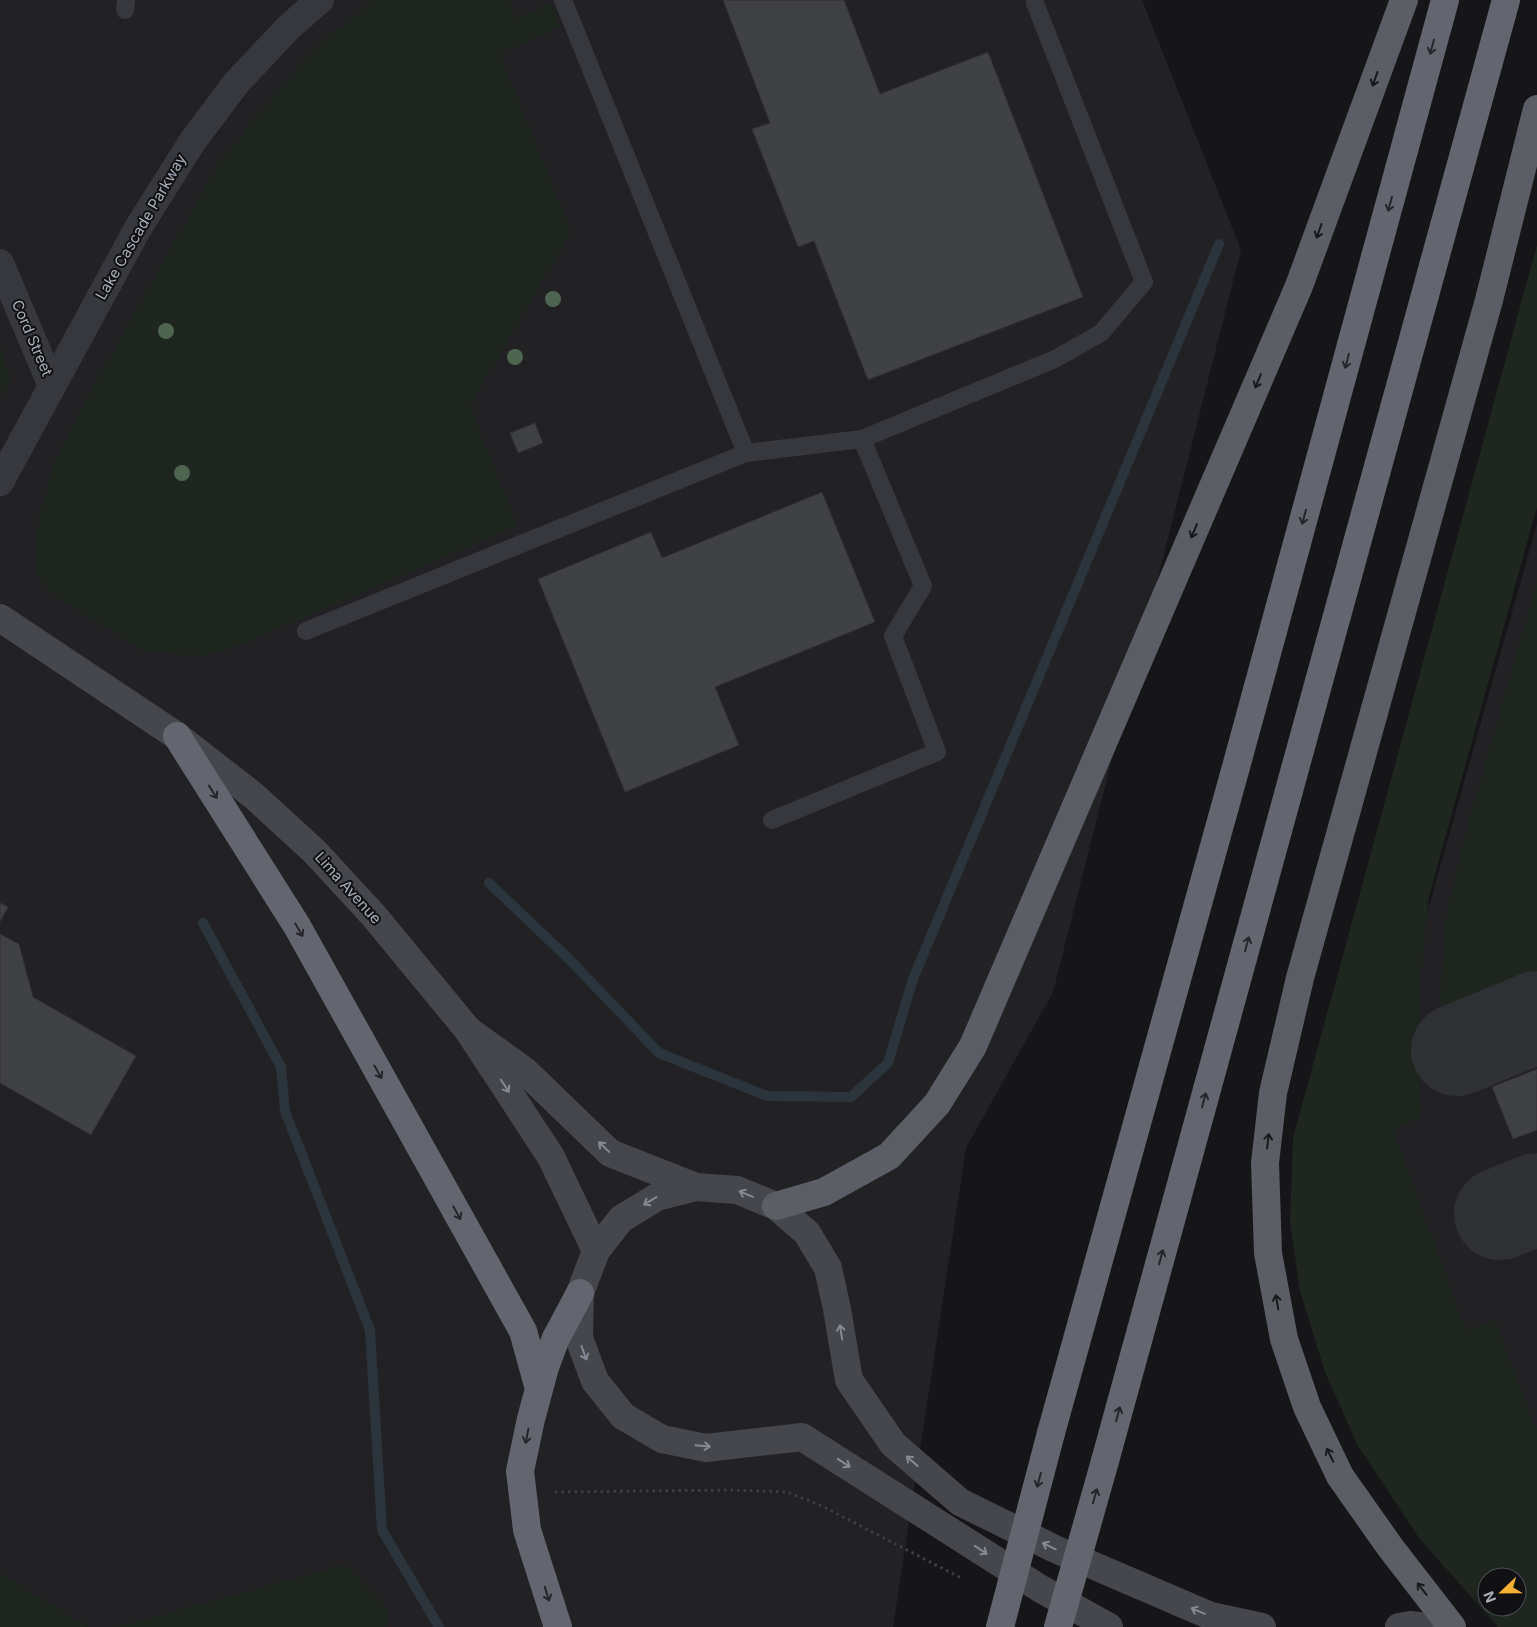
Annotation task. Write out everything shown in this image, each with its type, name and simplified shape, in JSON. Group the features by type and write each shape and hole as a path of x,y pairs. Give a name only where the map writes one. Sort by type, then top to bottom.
{"highway":[{"path":"776,1206 824,1192 889,1156 937,1104 973,1046 1299,286 1404,0"},
{"path":"1000,1627 1051,1433 1236,767 1445,0"},
{"path":"1058,1627 1506,0"},
{"path":"1452,1627 1390,1547 1340,1476 1307,1407 1284,1339 1268,1253 1265,1163 1273,1093 1300,978 1489,300 1537,109"},
{"path":"178,736 297,926 523,1331 539,1389"},
{"path":"558,1627 527,1530 520,1471 539,1389 556,1338 580,1293"}],"main road":[{"name":"Lima Avenue","path":"0,618 178,736 254,796 315,852 374,916 468,1030 551,1157 596,1251"},
{"path":"468,1030 525,1071 610,1153 696,1187 737,1190 776,1206 807,1233 828,1268 837,1309 848,1380 893,1444 960,1502 1055,1549 1211,1616 1262,1627"},
{"path":"696,1187 657,1197 621,1219 596,1251 580,1293 579,1338 582,1347 595,1381 623,1416 662,1439 706,1448 802,1437 1041,1589 1110,1627"},
{"path":"1399,1627 1410,1625 1426,1627"}],"street":[{"name":"Lake Cascade Parkway","path":"0,482 138,228 192,142 237,82 289,27 320,0"},
{"name":"Cord Street","path":"0,263 52,386"}],"lane":[{"path":"563,0 746,453"},
{"path":"306,631 746,453 862,439 1055,359 1101,334 1144,282 1035,3"},
{"path":"772,820 937,752 892,636 923,586 862,439"}],"path":[{"path":"549,1492 732,1490 787,1492 822,1506 968,1582"}],"shaded area":[{"path":"0,0 1142,0 1241,250 1053,992 966,1148 893,1627 0,1627"},
{"path":"374,0 508,0 516,18 551,4 560,27 499,53 571,232 470,406 517,526 247,642 204,656 144,651 51,593 35,569 36,532 52,469 72,425 217,166 265,106 318,46"},
{"path":"1537,245 1537,507 1429,896 1421,974 1417,1053 1422,1118 1393,1130 1466,1330 1494,1320 1537,1430 1537,1627 1498,1627 1489,1617 1527,1617 1527,1567 1477,1567 1477,1603 1419,1538 1357,1444 1325,1372 1300,1291 1290,1221 1293,1138"},
{"path":"0,348 11,380 0,400"},
{"path":"1537,524 1537,1518 1343,1211"},
{"path":"1537,581 1537,984 1466,1012 1448,1012 1440,1005 1445,921 1468,825"},
{"path":"347,1564 389,1612 386,1627 117,1627"},
{"path":"0,1573 88,1627 0,1627"}],"building":[{"path":"723,0 844,0 880,94 988,52 1083,297 868,380 814,241 798,247 752,129 770,123"},
{"path":"535,423 543,443 518,453 510,433"},
{"path":"822,492 875,622 715,687 739,745 625,792 538,579 651,532 662,558"},
{"path":"0,903 8,907 0,922"},
{"path":"0,934 19,944 33,997 136,1056 91,1135 0,1083"},
{"path":"1537,1069 1537,1130 1513,1139 1492,1087"}],"waterway":[{"path":"489,883 568,958 659,1053 767,1096 851,1097 888,1063 913,979 1219,244"},
{"path":"203,923 281,1067 285,1111 370,1330 382,1530 439,1627"}],"taxiway":[{"path":"1457,1050 1537,1017"},
{"path":"1500,1214 1537,1199"}]}
